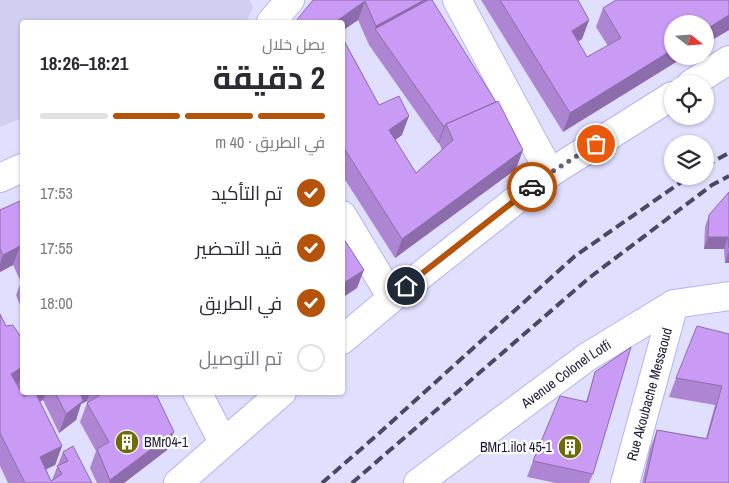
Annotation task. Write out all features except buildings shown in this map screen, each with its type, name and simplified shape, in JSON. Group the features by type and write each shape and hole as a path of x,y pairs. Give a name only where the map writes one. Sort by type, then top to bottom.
{"street":[{"path":"456,0 550,173"},
{"path":"705,75 729,60"},
{"path":"345,337 550,173 664,101"},
{"path":"0,178 20,169"},
{"path":"345,220 392,298"},
{"name":"Avenue Colonel Lotfi","path":"418,483 587,358 674,304 729,296"},
{"name":"Rue Akoubache Messaoud","path":"625,483 674,304"},
{"path":"199,395 223,442"},
{"path":"178,483 278,395"}],"shaded area":[{"path":"0,0 250,0 253,8 247,20 20,20 20,119 0,127"}],"railway":[{"path":"714,161 729,153"},
{"path":"352,483 589,278 712,185 729,176"},
{"path":"322,483 575,256 677,185"}],"way so far":[{"path":"532,187 550,173 596,144"}],"place":[{"name":"BMr04-1","path":"127,442"},
{"name":"BMr1.ilot 45-1","path":"570,447"}],"route":[{"path":"406,286 532,187"}]}
